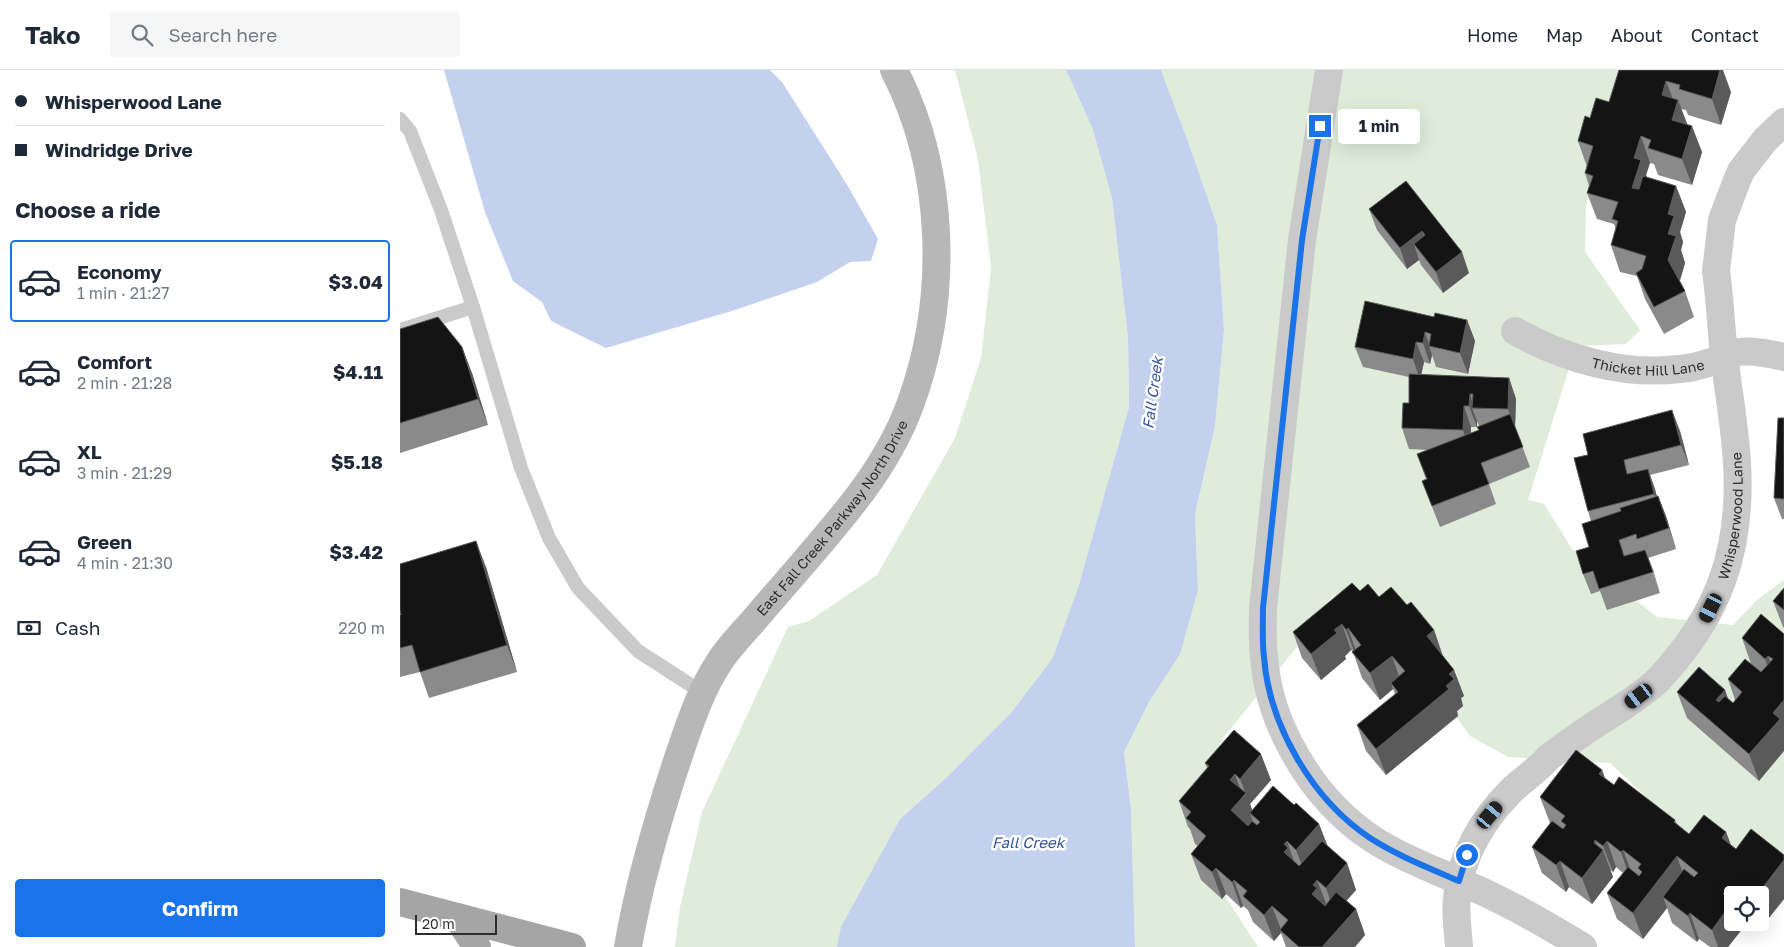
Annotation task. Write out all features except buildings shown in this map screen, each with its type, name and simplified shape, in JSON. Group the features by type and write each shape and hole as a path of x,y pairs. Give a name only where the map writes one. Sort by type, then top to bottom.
{"main road":[{"name":"East Fall Creek Parkway North Drive","path":"628,947 636,903 676,764 703,694 720,660 864,488 895,440 918,384 932,318 935,286 936,228 933,198 921,137 894,70"},
{"path":"400,902 572,947"},
{"path":"457,917 477,947"}],"street":[{"path":"1329,70 1300,249 1263,608 1264,658 1270,695 1288,743 1315,786 1370,838 1414,862 1518,909 1583,947"},
{"name":"Whisperwood Lane","path":"1459,947 1456,899 1459,881 1467,855 1477,834 1490,815 1513,789 1568,743 1630,703 1649,688 1676,661 1705,620 1717,597 1732,549 1738,511 1737,460 1716,272 1722,220 1741,171 1765,140 1784,122"},
{"name":"Thicket Hill Lane","path":"1515,331 1572,357 1624,368 1647,370 1680,369 1746,351 1784,357"}],"lane":[{"path":"400,119 405,135 441,210 473,307 521,468 549,538 578,588 638,650 703,694"},
{"path":"400,330 473,307"}],"green space":[{"path":"955,70 1066,70 1092,127 1112,198 1128,338 1129,407 1078,588 1052,659 1010,714 947,777 900,819 842,927 837,947 675,947 680,907 702,812 788,627 809,621 877,575 955,438 981,358 991,268 978,159"},
{"path":"1161,70 1641,70 1619,98 1586,206 1585,252 1640,330 1626,344 1576,346 1528,500 1544,504 1572,549 1657,617 1733,625 1757,600 1784,580 1784,874 1753,850 1686,835 1610,763 1508,757 1470,736 1370,597 1333,595 1296,648 1223,738 1208,769 1200,857 1258,947 1135,947 1131,808 1124,752 1149,702 1198,590 1195,515 1215,426 1224,330 1217,225"}],"water":[{"path":"444,70 770,70 782,82 846,183 878,239 871,261 850,262 817,282 735,310 606,348 551,321 542,302 513,281 485,212"},
{"name":"Fall Creek","path":"1066,70 1161,70 1217,225 1224,330 1215,426 1195,515 1198,590 1180,654 1149,702 1124,752 1131,808 1135,947 837,947 841,927 900,819 947,777 1010,714 1052,659 1078,588 1129,407 1128,338 1112,198 1092,127"}],"route":[{"path":"1320,126 1302,240 1263,608 1264,658 1270,695 1288,743 1315,786 1360,830 1370,838 1414,862 1459,881 1467,855"}]}
